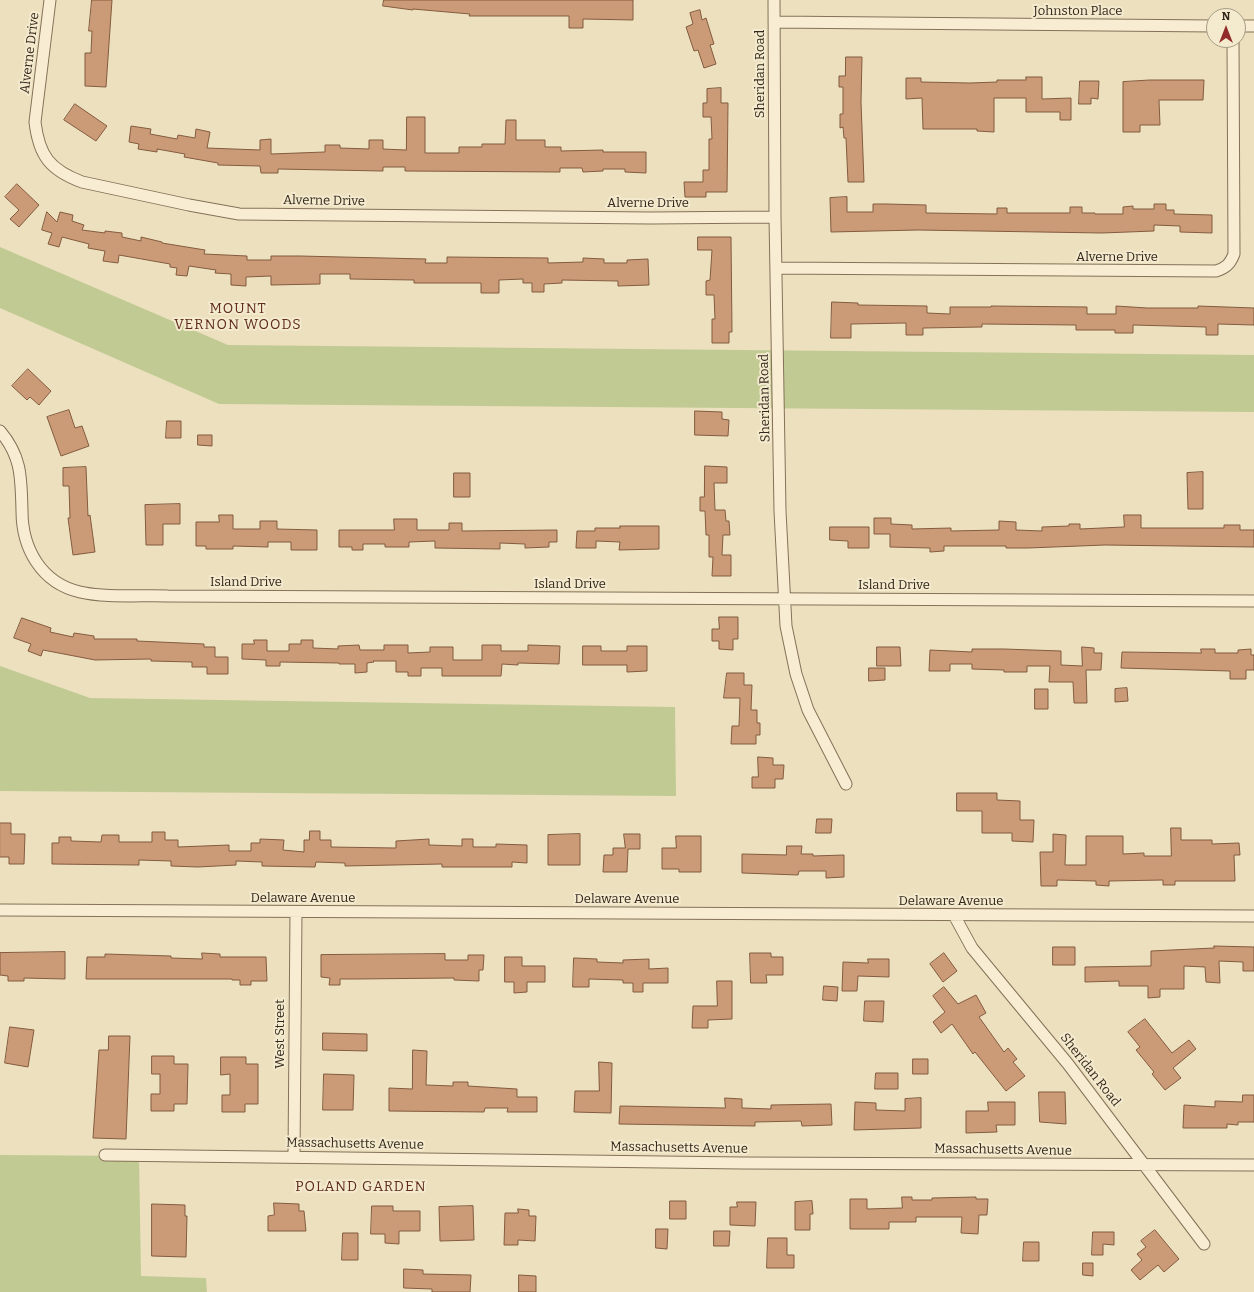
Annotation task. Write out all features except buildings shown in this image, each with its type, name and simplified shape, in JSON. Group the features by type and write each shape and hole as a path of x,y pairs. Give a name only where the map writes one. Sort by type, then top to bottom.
{"street":[{"name":"Alverne Drive","path":"50,0 35,122 37,138 42,152 53,167 66,176 82,182 239,214 650,218 775,216"},
{"name":"Sheridan Road","path":"774,0 775,216 780,512 786,626 802,691 817,730 846,784"},
{"name":"Johnston Place","path":"774,22 1206,26"},
{"name":"Alverne Drive","path":"777,268 1216,271 1224,268 1231,262 1234,254 1233,48"},
{"name":"Island Drive","path":"0,431 9,442 20,467 23,532 31,556 43,571 57,583 79,592 176,596 1254,601"},
{"name":"Delaware Avenue","path":"0,910 1254,916"},
{"name":"West Street","path":"294,1157 296,912"},
{"name":"Sheridan Road","path":"954,915 972,948 1068,1064 1204,1244"},
{"name":"Massachusetts Avenue","path":"105,1155 743,1163 1254,1165"}],"green space":[{"path":"0,247 228,345 1254,355 1254,412 219,404 0,308"},
{"path":"0,666 90,698 675,707 676,796 0,791"},
{"path":"0,1155 139,1156 141,1276 206,1278 207,1292 0,1292"}],"district":[{"name":"MOUNT VERNON WOODS","path":"238,318"},
{"name":"POLAND GARDEN","path":"361,1187"}]}
